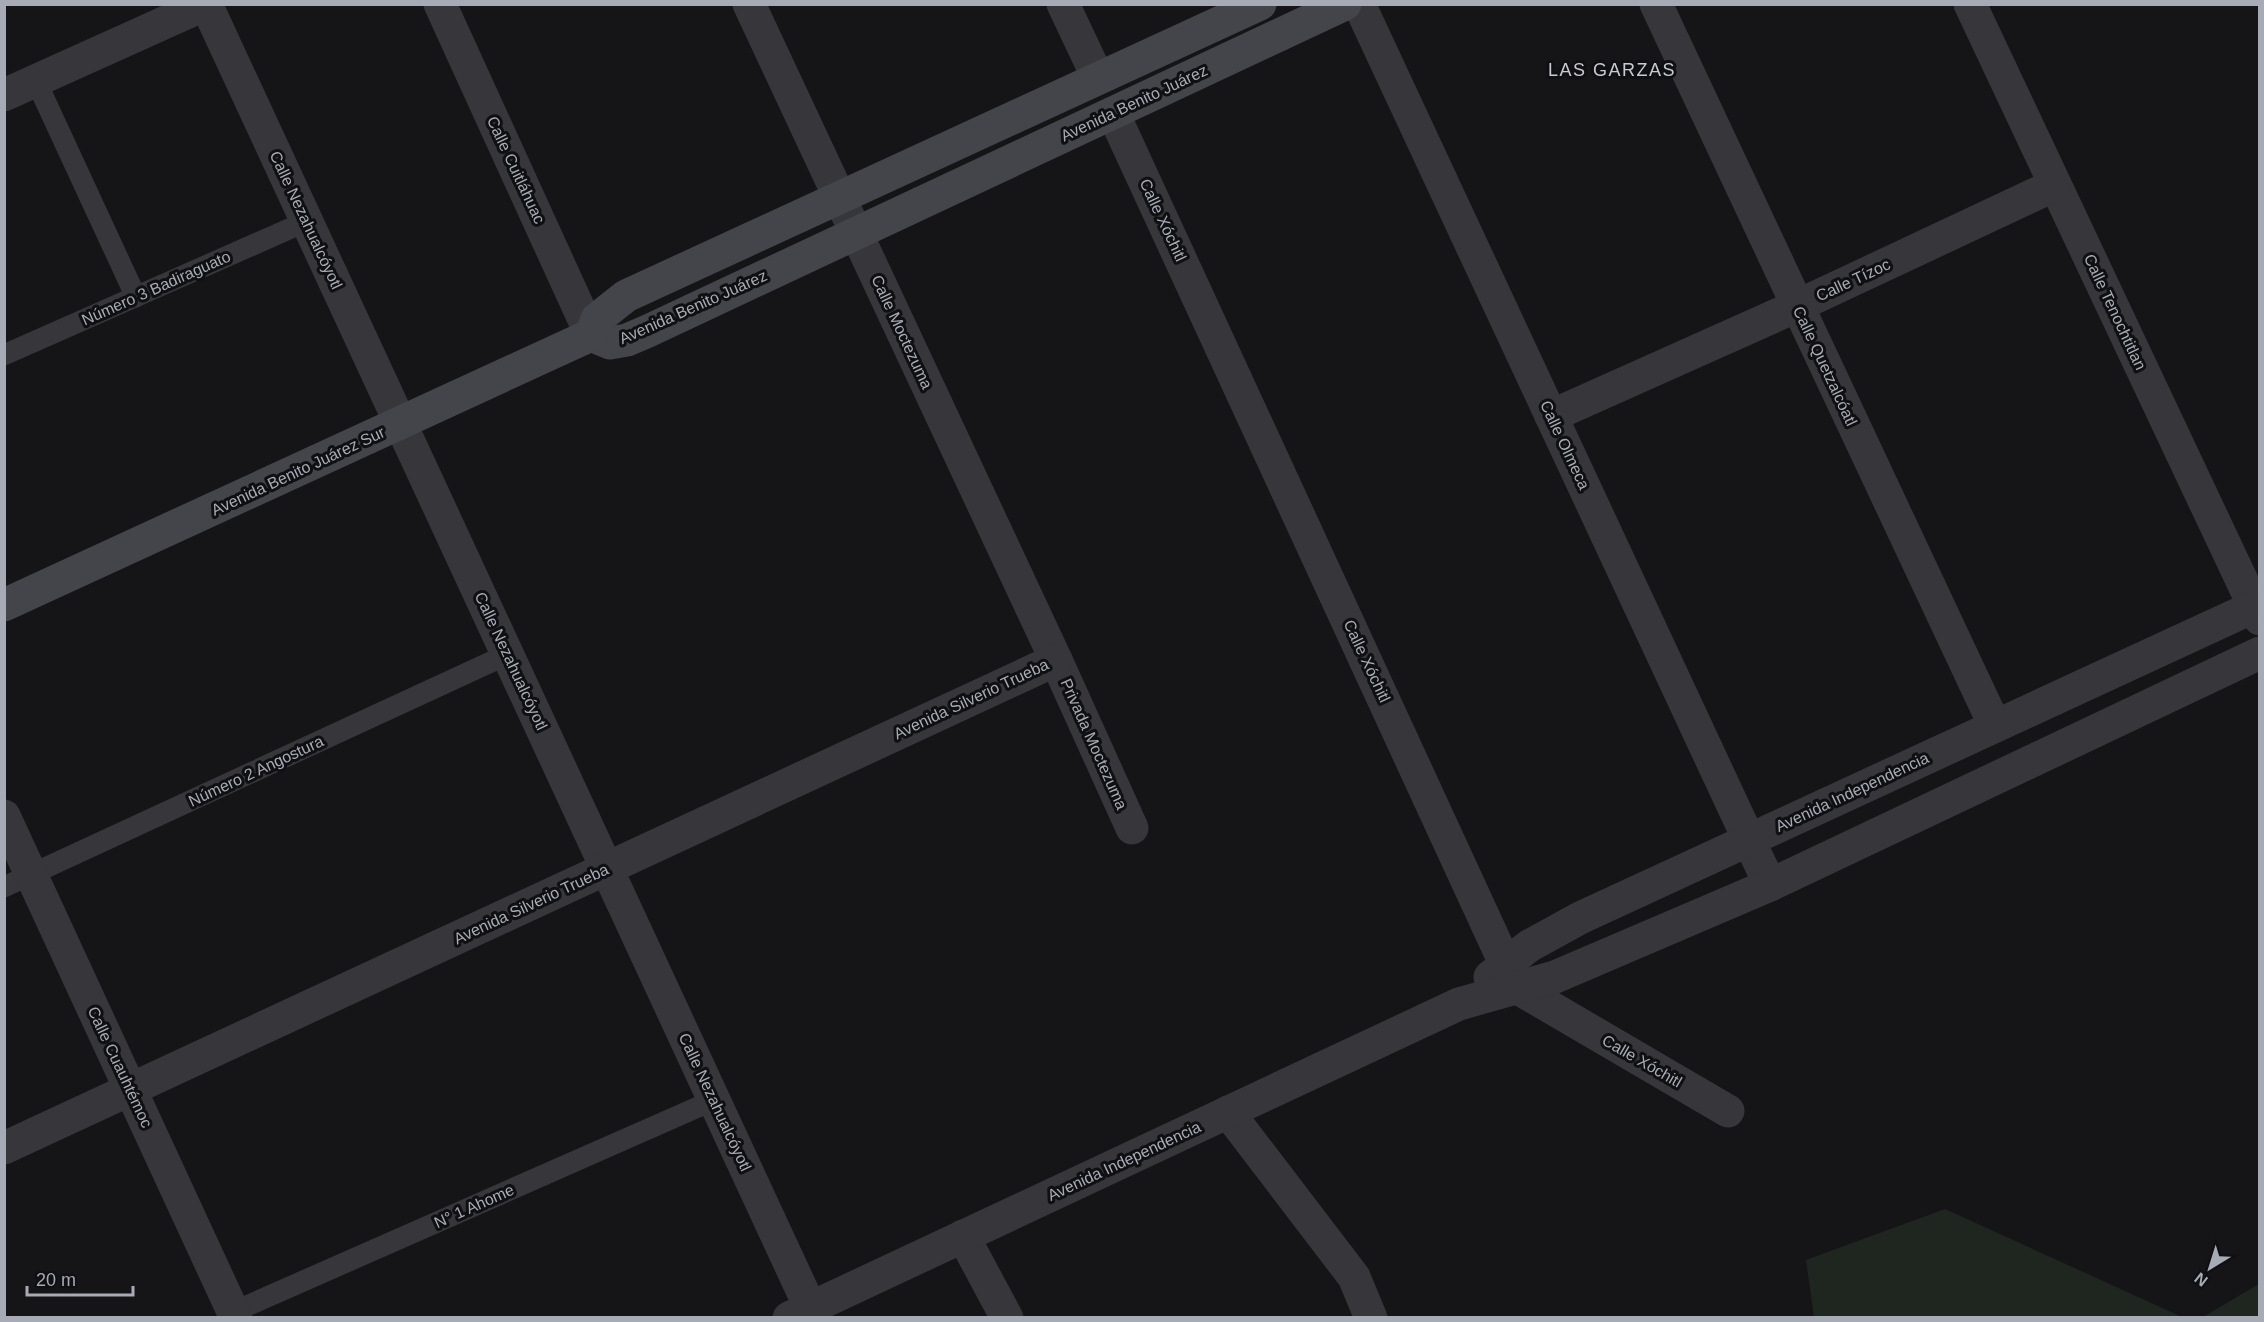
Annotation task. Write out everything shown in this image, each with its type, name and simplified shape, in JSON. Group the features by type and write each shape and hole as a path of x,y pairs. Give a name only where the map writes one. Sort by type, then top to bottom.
{"street":[{"path":"4,95 206,4"},
{"name":"Calle Nezahualcóyotl","path":"206,4 714,1100 805,1314"},
{"name":"Calle Cuitláhuac","path":"440,4 591,335"},
{"name":"Calle Moctezuma","path":"749,4 1056,660"},
{"path":"1063,4 1098,78"},
{"name":"Avenida Benito Juárez","path":"1260,4 626,296 597,319 591,335 610,343 627,340 1345,4"},
{"name":"Calle Olmeca","path":"1359,4 1770,885"},
{"name":"Calle Quetzalcóatl","path":"1656,4 1995,726"},
{"name":"Calle Tenochtitlan","path":"1970,4 2257,610"},
{"name":"Calle Xóchitl","path":"1113,113 1511,975 1728,1111"},
{"name":"Calle Tízoc","path":"1551,416 1797,306 2055,185"},
{"name":"Avenida Benito Juárez Sur","path":"4,605 591,335"},
{"name":"Avenida Independencia","path":"805,1314 963,1236 1459,1004 1511,975 1529,946 1580,918 1995,726 2257,610"},
{"name":"Avenida Independencia","path":"1511,975 1556,977 1770,885 2259,653"},
{"name":"Privada Moctezuma","path":"1056,660 1132,828"},
{"name":"Avenida Silverio Trueba","path":"4,1148 1056,660"},
{"name":"Calle Cuauhtémoc","path":"4,816 18,881 131,1089 234,1315"},
{"path":"1228,1112 1354,1277 1371,1317"},
{"path":"963,1236 1007,1317"}],"lane":[{"path":"36,81 136,297"},
{"name":"Número 3 Badiraguato","path":"4,355 307,221"},
{"name":"Número 2 Angostura","path":"18,881 508,654"},
{"name":"N° 1 Ahome","path":"234,1315 714,1100"}],"shaded area":[{"path":"1945,1209 2182,1317 1814,1317 1806,1260"},
{"path":"2259,1284 2259,1317 2203,1317"}],"district":[{"name":"LAS GARZAS","path":"1612,70"}]}
